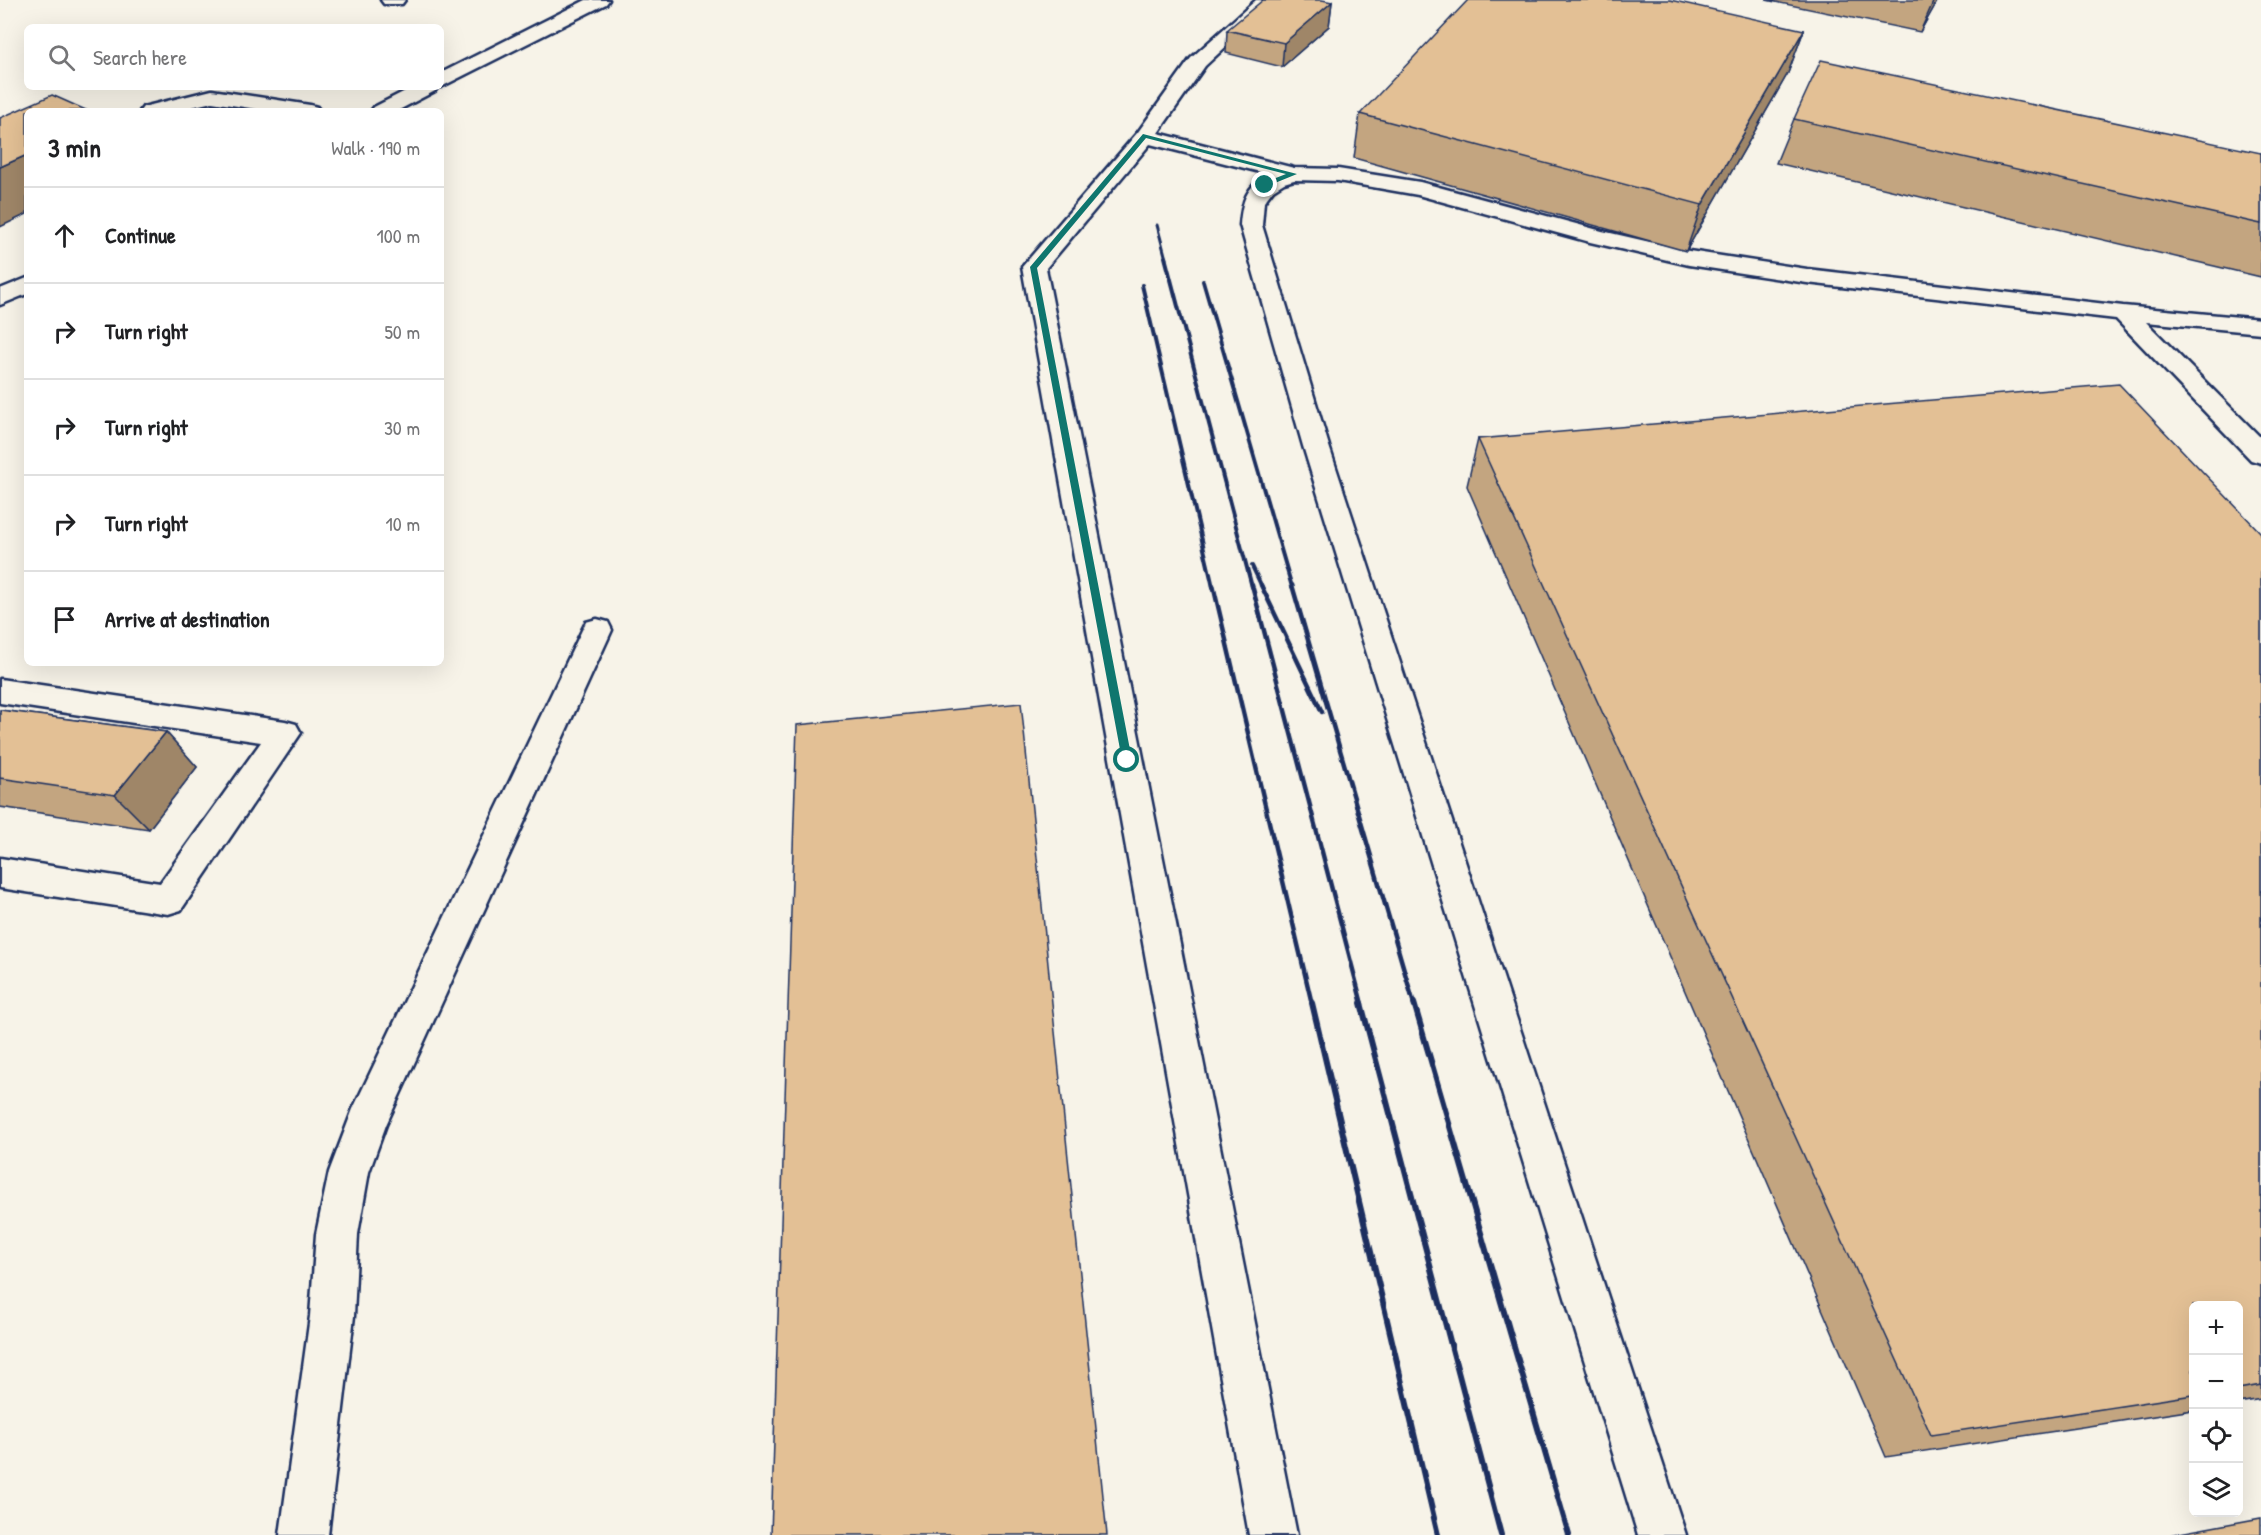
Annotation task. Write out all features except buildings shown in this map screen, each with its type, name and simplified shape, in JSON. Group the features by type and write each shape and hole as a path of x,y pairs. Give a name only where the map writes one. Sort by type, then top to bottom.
{"lane":[{"path":"390,0 396,0"},
{"path":"444,79 600,0"},
{"path":"1267,0 1198,62 1145,136 1034,267 1274,1535"},
{"path":"387,108 422,90"},
{"path":"162,108 212,96 290,108"},
{"path":"1145,136 1294,174 1338,175 1420,189 1598,237 1689,258 1807,276 2123,313 2261,326"},
{"path":"1294,174 1277,178 1265,185 1252,202 1251,225 1316,446 1662,1535"},
{"path":"0,298 24,286"},
{"path":"2123,313 2261,454"},
{"path":"304,1535 332,1316 337,1234 349,1172 367,1122 597,630"},
{"path":"0,691 285,733 168,899 0,873"}],"railway":[{"path":"1157,225 1166,259"},
{"path":"1165,257 1252,587"},
{"path":"1203,281 1292,587"},
{"path":"1142,285 1213,587"},
{"path":"1252,566 1262,587"},
{"path":"1213,585 1312,1004"},
{"path":"1252,585 1362,1004"},
{"path":"1261,585 1322,712"},
{"path":"1292,585 1414,1004"},
{"path":"1312,1003 1438,1535"},
{"path":"1361,1003 1501,1535"},
{"path":"1414,1003 1569,1535"}],"route":[{"path":"1127,760 1034,267 1145,136 1294,174 1277,178 1265,185"}]}
